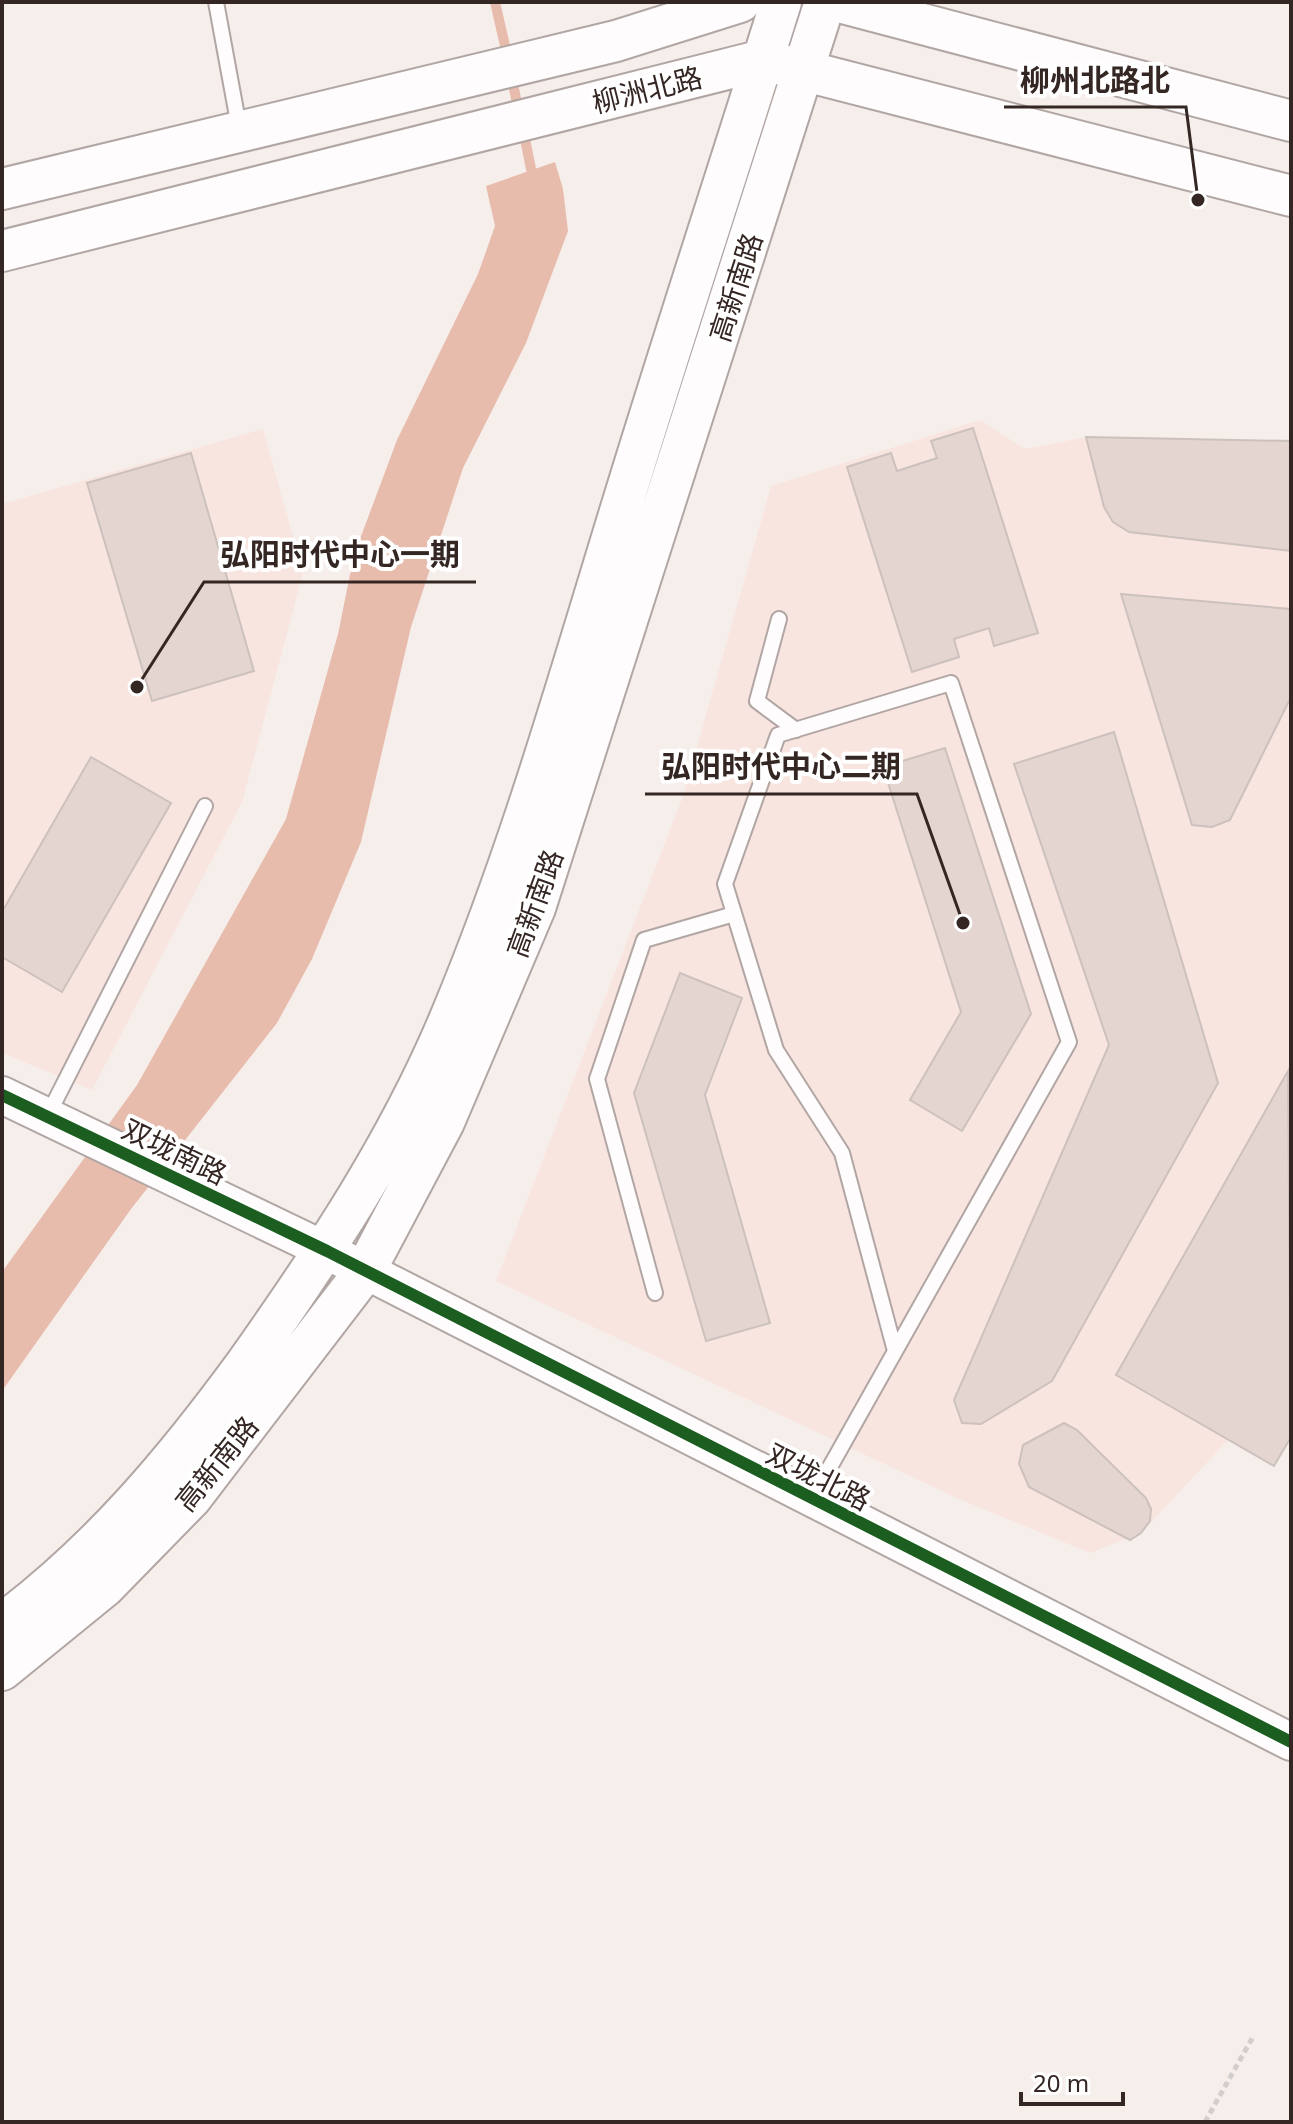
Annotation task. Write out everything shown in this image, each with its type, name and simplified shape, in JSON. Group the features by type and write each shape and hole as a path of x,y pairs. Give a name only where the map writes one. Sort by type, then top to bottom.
{"main road":[{"name":"柳洲北路","path":"2,189 616,41 740,2"},
{"name":"高新南路","path":"2,1624 41,1595 116,1525 201,1425 327,1251 389,1141 451,1018 537,782 781,2"},
{"name":"高新南路","path":"2,1670 104,1587 191,1498 365,1271 444,1122 535,908 825,2"},
{"path":"839,2 1291,121"},
{"name":"柳洲北路","path":"2,251 763,60 1291,196"}],"street":[{"name":"双垅南路","path":"2,1095 327,1251"},
{"name":"双垅北路","path":"327,1251 1291,1742"}],"lane":[{"path":"216,2 240,132"},
{"path":"779,619 757,701 796,730"},
{"path":"812,1500 1069,1042 951,683 778,735 725,884 776,1050 842,1153 895,1351"},
{"path":"58,1120 205,806"},
{"path":"655,1293 597,1079 644,940 734,914"}],"path":[{"path":"1205,2122 1254,2035"}],"shaded area":[{"path":"555,162 563,189 568,231 526,343 463,468 411,627 361,842 312,959 277,1023 131,1209 2,1391 2,1272 137,1085 286,819 338,634 354,555 397,440 478,274 495,226 486,186"},
{"path":"980,420 1025,449 1086,437 1104,507 1113,522 1129,532 1291,551 1291,1068 1116,1375 1228,1440 1141,1533 1090,1553 959,1499 496,1281 683,796 771,486"},
{"path":"263,429 303,573 242,802 92,1090 2,1053 2,504"}],"building":[{"path":"973,428 1038,633 994,646 989,628 954,639 959,657 912,672 847,467 891,453 897,471 937,458 931,441"},
{"path":"1086,437 1291,441 1291,551 1129,532 1113,522 1104,507"},
{"path":"191,453 254,671 152,701 87,483"},
{"path":"1121,594 1291,609 1291,697 1230,820 1212,827 1192,825"},
{"path":"1114,732 1218,1083 1052,1381 981,1424 962,1423 954,1400 1109,1045 1014,764"},
{"path":"945,748 1031,1014 962,1131 910,1100 961,1012 883,767"},
{"path":"91,757 171,803 62,992 2,957 2,912"},
{"path":"680,973 742,998 705,1095 770,1323 706,1341 634,1093"},
{"path":"1288,1071 1291,1437 1274,1466 1116,1375"},
{"path":"1064,1423 1077,1430 1146,1498 1151,1509 1150,1521 1141,1533 1130,1540 1029,1487 1019,1464 1023,1445"}],"waterway":[{"path":"495,2 508,59"},
{"path":"511,74 519,113"},
{"path":"523,129 534,184"}],"cycle path":[{"path":"2,1095 327,1251 1291,1742"}],"place":[{"name":"柳州北路北","path":"1198,200"},
{"name":"弘阳时代中心一期","path":"137,687"},
{"name":"弘阳时代中心二期","path":"963,923"}]}
